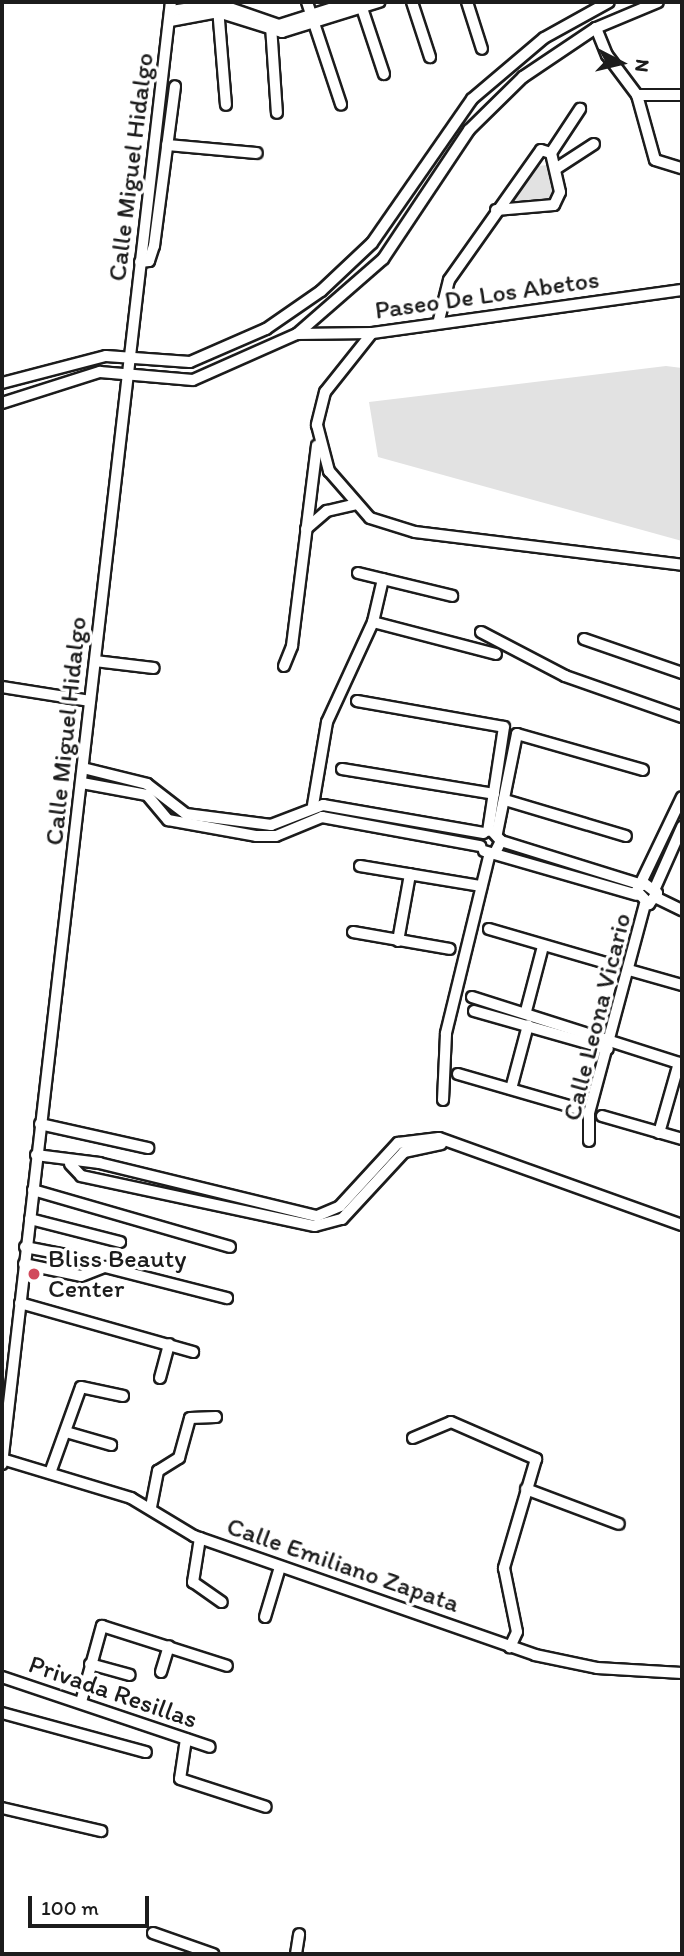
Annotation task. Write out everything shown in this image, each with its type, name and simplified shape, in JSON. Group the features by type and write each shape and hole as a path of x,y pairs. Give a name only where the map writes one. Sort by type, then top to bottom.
{"street":[{"path":"307,2 341,104"},
{"path":"171,11 218,6 271,28 313,20 358,4 379,2"},
{"path":"412,2 430,57"},
{"path":"467,2 482,49"},
{"path":"2,383 69,362 129,357 174,364 266,328 345,270 394,215 456,118 544,38 609,2"},
{"path":"2,403 80,374 127,374 175,382 216,373 297,334 383,259 469,130 523,77 597,28 654,2"},
{"path":"358,4 384,74"},
{"path":"218,6 226,105"},
{"name":"Calle Miguel Hidalgo","path":"2,1461 171,11"},
{"path":"271,28 277,113"},
{"path":"597,28 637,94 658,163 682,168"},
{"path":"140,262 149,261 154,246 175,86"},
{"path":"637,94 682,95"},
{"path":"551,153 580,109"},
{"path":"456,118 469,130"},
{"path":"557,167 594,144"},
{"path":"167,145 257,153"},
{"path":"439,320 449,280 541,150 551,153"},
{"path":"496,210 554,205 560,192 557,167 551,153"},
{"name":"Paseo De Los Abetos","path":"297,334 372,332 439,320 682,290"},
{"path":"284,666 292,646 325,392 372,332"},
{"path":"174,364 175,382"},
{"path":"317,442 354,505 390,527 682,565"},
{"path":"306,529 327,511 354,505"},
{"path":"358,573 452,596"},
{"path":"313,806 327,722 373,622 383,579"},
{"path":"373,622 496,654"},
{"path":"481,632 565,676 682,717"},
{"path":"584,639 682,673"},
{"path":"94,661 154,668"},
{"path":"2,687 90,701"},
{"path":"357,701 506,728 494,794 493,852 481,886 446,1034 443,1100"},
{"path":"480,846 492,834 505,800 517,734 643,770"},
{"path":"83,768 132,784 175,822 264,837 322,817 480,846 493,852 647,890"},
{"path":"342,769 494,794"},
{"path":"100,784 101,772"},
{"path":"82,783 153,787 178,812 262,826 288,819 313,806 492,834 647,890 682,910"},
{"name":"Calle Leona Vicario","path":"589,1141 586,1125 610,1044 647,890 679,814 682,797"},
{"path":"505,800 626,836"},
{"path":"288,819 293,829"},
{"name":"Calle Leona Vicario","path":"647,890 682,829"},
{"path":"360,866 481,886"},
{"path":"398,941 410,874"},
{"path":"489,929 613,965"},
{"path":"353,932 450,950"},
{"path":"526,1011 543,946"},
{"path":"629,970 682,985"},
{"path":"472,997 526,1011 610,1044"},
{"path":"474,1011 681,1063 659,1133"},
{"path":"511,1089 528,1025"},
{"path":"458,1074 576,1108"},
{"path":"602,1116 682,1139"},
{"path":"40,1124 148,1148"},
{"path":"340,1206 398,1143 421,1137 456,1144 682,1225"},
{"path":"70,1164 80,1176 302,1226 332,1224 365,1194 404,1152 456,1144"},
{"path":"36,1155 70,1164 99,1163 303,1216 340,1206 365,1194"},
{"path":"33,1190 230,1247"},
{"path":"30,1219 120,1242"},
{"path":"25,1247 67,1255"},
{"path":"24,1264 85,1276 104,1267 227,1298"},
{"path":"20,1303 193,1352"},
{"path":"160,1378 169,1344"},
{"path":"50,1473 82,1385 123,1396"},
{"path":"151,1507 158,1471 179,1458 190,1418 216,1417"},
{"path":"413,1438 451,1422 534,1457 505,1568 517,1632 510,1647"},
{"path":"66,1432 111,1446"},
{"name":"Calle Emiliano Zapata","path":"2,1461 50,1473 151,1507 200,1538 256,1553 280,1567 510,1647 568,1664 682,1673"},
{"path":"526,1489 619,1524"},
{"path":"200,1538 193,1582 222,1602"},
{"path":"265,1617 280,1567"},
{"path":"81,1702 101,1626 227,1666"},
{"path":"161,1672 169,1646"},
{"path":"90,1664 130,1675"},
{"name":"Privada Resillas","path":"2,1677 210,1747"},
{"path":"2,1713 146,1752"},
{"path":"186,1739 180,1779 266,1807"},
{"path":"2,1808 101,1830"},
{"path":"153,1933 213,1954"},
{"path":"296,1954 299,1934"}],"shaded area":[{"path":"549,165 554,194 548,202 509,203 537,166"},
{"path":"666,366 682,368 682,541 378,457 369,402"}],"place":[{"name":"Bliss Beauty Center","path":"34,1274"}]}
